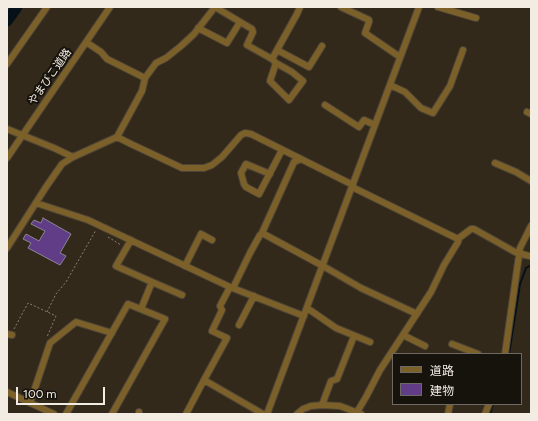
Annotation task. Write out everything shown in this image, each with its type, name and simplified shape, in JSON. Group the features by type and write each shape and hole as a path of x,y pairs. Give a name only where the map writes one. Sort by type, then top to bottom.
{"street":[{"path":"7,64 47,7"},
{"name":"やまびこ道路","path":"7,158 110,7"},
{"path":"7,248 62,164 117,137 142,91 145,78 156,63 166,58 194,34 215,7 252,30 247,45 274,61 292,72 303,81 289,100 270,81 274,61 277,50 300,7"},
{"path":"341,7 369,20 365,33 400,57"},
{"path":"267,414 419,7"},
{"path":"438,7 476,18"},
{"path":"462,14 464,7"},
{"path":"198,28 227,43 240,22"},
{"path":"86,42 101,52 107,59 145,78"},
{"path":"277,50 309,67 322,46"},
{"path":"390,85 405,92 421,108 433,112 450,86 463,50"},
{"path":"325,105 359,127 364,120 375,125"},
{"path":"7,129 54,148 73,158"},
{"path":"117,137 182,168 204,168 212,165 222,157 241,135 245,133 250,134 456,238 459,238"},
{"path":"270,174 246,164 241,173 246,187 259,194 270,174 282,150"},
{"path":"186,414 227,338 212,331 222,310 220,306 262,233 294,162 301,159"},
{"path":"495,163 516,172 531,181"},
{"path":"36,203 88,220 231,287 304,316"},
{"path":"505,353 520,248 531,226"},
{"path":"297,414 303,409 311,406 322,405 340,406 359,413 380,370 431,292 459,238 471,229 474,229 515,252 531,256"},
{"path":"262,233 361,288 417,314"},
{"path":"185,266 201,234 212,240"},
{"path":"131,240 116,266 182,295"},
{"path":"141,309 152,282"},
{"path":"239,325 254,296"},
{"path":"66,414 128,304 165,319 112,414"},
{"path":"306,308 336,328 370,342"},
{"path":"30,402 50,343 76,322 112,333"},
{"path":"403,335 425,346"},
{"path":"322,405 331,381 337,379 354,336"},
{"path":"452,344 475,353"},
{"path":"204,380 263,414"},
{"path":"7,392 54,414"}],"path":[{"path":"47,312 56,294 66,282 97,229"},
{"path":"108,237 126,249"},
{"path":"10,334 28,303 56,316 46,340 50,343"}],"building":[{"path":"43,218 71,234 60,253 66,256 60,265 28,248 31,243 23,239 26,234 39,241 45,231 31,224 34,220 41,223"}],"waterway":[{"path":"7,21 17,7"},
{"path":"509,353 520,284 526,268 531,265"},
{"path":"490,414 493,405"}]}
